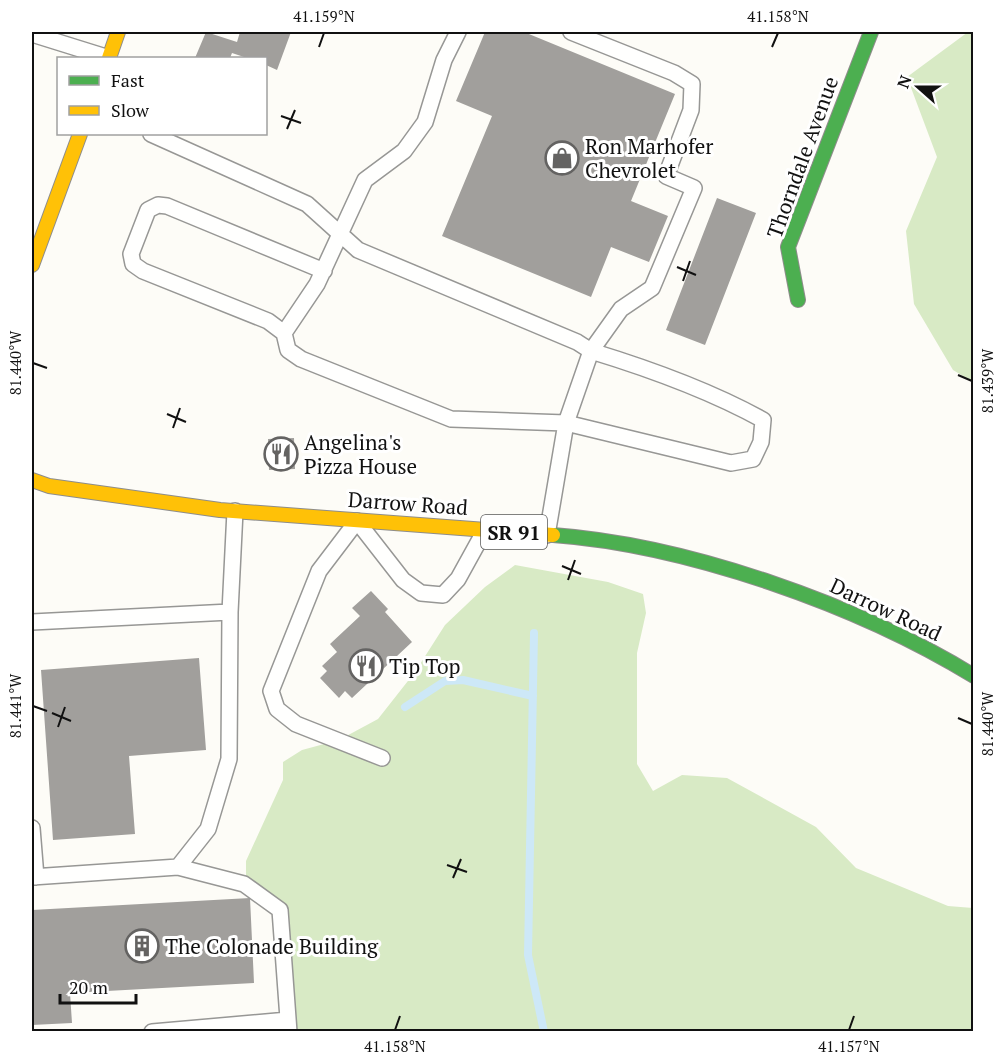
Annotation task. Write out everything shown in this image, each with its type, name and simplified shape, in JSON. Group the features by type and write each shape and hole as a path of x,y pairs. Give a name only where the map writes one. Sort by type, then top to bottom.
{"main road":[{"path":"109,57 118,32"},
{"name":"Thorndale Avenue","path":"798,300 788,247 871,32"},
{"path":"32,265 81,135"},
{"name":"Darrow Road","path":"32,480 131,499 235,511 583,537 692,559 815,599 956,665 974,676"}],"lane":[{"path":"284,333 324,271 365,180 404,151 425,122 444,60 458,32"},
{"path":"547,535 566,423 591,351 621,309 652,288 694,188 666,176 691,110 692,84 674,73 571,32"},
{"path":"32,34 106,57"},
{"path":"153,135 307,204 358,250 577,342 591,351 641,367 734,404 763,420 761,442 753,459 731,463 566,423 451,418 301,359 288,350 284,333 268,321 143,272 133,264 131,254 148,210 158,205 167,206 324,271"},
{"path":"178,867 208,829 229,759 230,612 235,511"},
{"path":"382,758 296,724 277,709 271,691 319,571 357,521 403,580 421,593 443,595 458,579 485,530"},
{"path":"32,622 230,612"},
{"path":"32,828 34,877 178,867 244,884 280,910 288,1026 152,1032"}],"green space":[{"path":"968,32 974,32 973,382 953,370 914,304 906,231 937,157 907,77"},
{"path":"515,565 608,582 643,594 646,613 637,653 637,764 653,791 682,775 727,778 816,827 856,868 948,906 973,908 973,1031 296,1031 290,966 283,932 270,905 246,884 246,861 283,780 283,762 302,750 339,740 378,719 415,672 445,625 485,587"}],"building":[{"path":"206,32 237,42 240,32 291,32 277,70 267,65 267,57 244,57 232,53 230,57 195,57"},
{"name":"Ron Marhofer Chevrolet","path":"485,32 524,32 675,94 631,201 668,216 649,262 611,247 591,297 442,236 492,116 456,101"},
{"path":"717,198 756,213 705,345 666,330"},
{"name":"Angelina's Pizza House","path":"294,438 295,469 269,470 268,439"},
{"path":"371,591 388,609 385,612 412,642 352,698 345,691 339,698 320,678 327,671 322,666 337,652 330,644 360,616 352,608"},
{"path":"199,658 206,750 129,756 135,834 53,840 41,670"},
{"name":"The Colonade Building","path":"250,898 254,983 70,993 72,1023 32,1025 32,910"}],"waterway":[{"path":"534,633 528,955 544,1032"},
{"path":"405,707 445,681 463,680 533,696"}],"traffic: fast":[{"path":"798,300 788,247 871,32"},
{"path":"553,535 605,541 659,551 715,565 771,583 878,625 974,676"}],"traffic: slow":[{"path":"109,57 118,32"},
{"path":"32,265 80,135"},
{"path":"32,480 49,486 220,510 553,535"}],"place":[{"name":"Ron Marhofer Chevrolet","path":"562,158"},
{"name":"Angelina's Pizza House","path":"281,454"},
{"name":"Tip Top","path":"366,666"},
{"name":"The Colonade Building","path":"142,946"}]}
